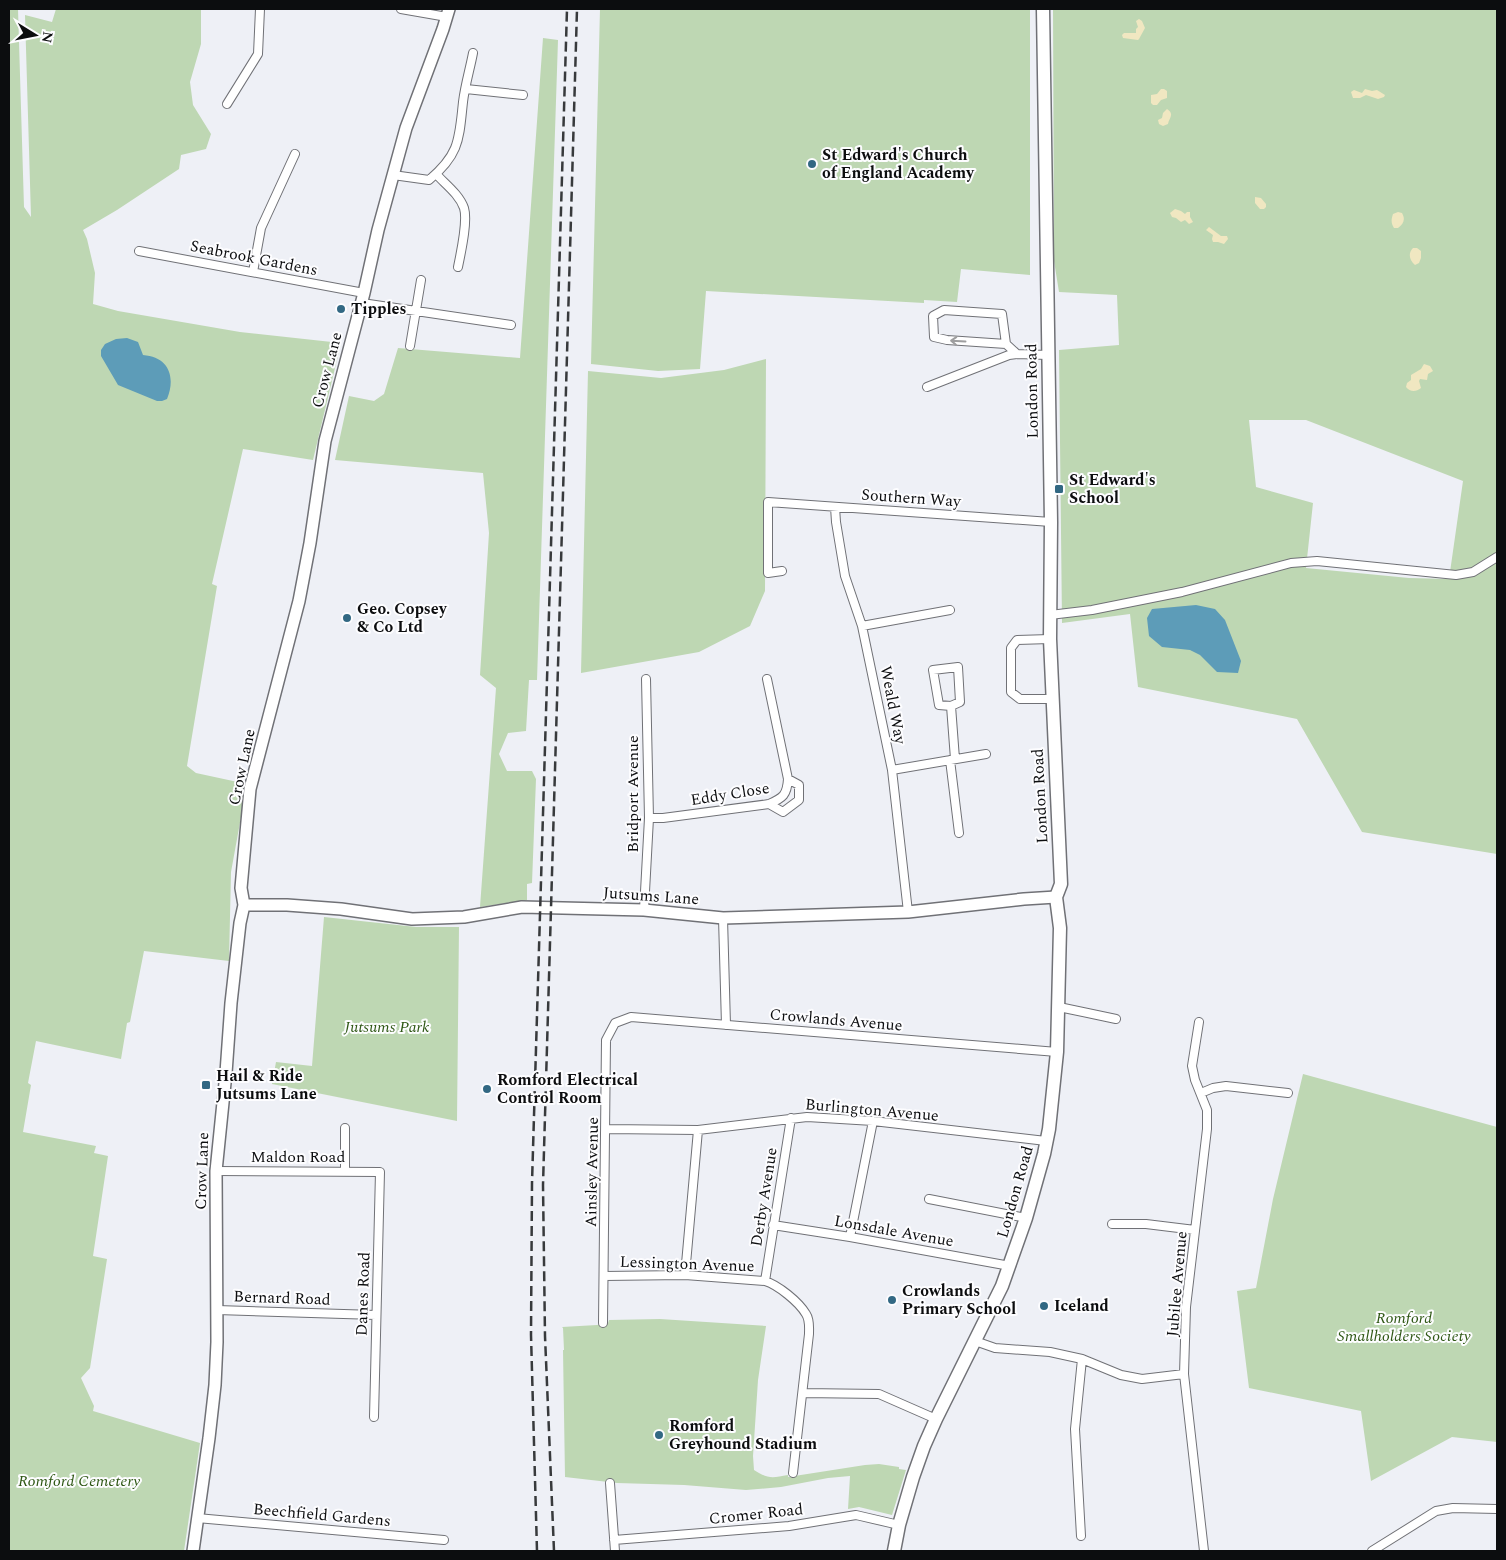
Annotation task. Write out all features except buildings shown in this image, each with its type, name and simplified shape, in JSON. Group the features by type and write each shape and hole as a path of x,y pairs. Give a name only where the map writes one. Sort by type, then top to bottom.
{"main road":[{"name":"London Road","path":"894,1551 899,1525 913,1477 936,1419 1002,1286 1026,1218 1046,1141 1057,1052 1060,928 1056,897 1061,884 1050,639 1051,522 1043,9"}],"street":[{"path":"227,104 258,54 260,9"},
{"path":"401,9 448,13"},
{"name":"Crow Lane","path":"192,1551 215,1385 217,1358 216,1171 231,1003 240,922 244,905 241,888 250,789 299,601 310,543 325,441 363,298 378,230 406,128 448,13"},
{"path":"393,175 429,180 444,168 457,146 474,53"},
{"path":"466,89 523,95"},
{"path":"252,272 261,228 295,154"},
{"path":"436,174 453,192 464,208 464,225 458,267"},
{"name":"Seabrook Gardens","path":"139,251 252,272 417,310 511,325"},
{"path":"410,346 422,280"},
{"path":"1006,344 1002,314 944,310 933,316 934,337 947,340 1006,344 1017,354"},
{"path":"926,387 1010,355 1048,355"},
{"name":"Southern Way","path":"782,571 768,573 768,502 1051,522"},
{"name":"Weald Way","path":"835,507 845,576 862,626 892,770 908,912"},
{"path":"1050,615 1092,610 1182,592 1291,563 1317,561 1456,575 1473,572 1497,558"},
{"path":"862,626 950,610"},
{"path":"1050,639 1017,640 1011,648 1012,692 1020,699 1052,699"},
{"path":"958,667 960,702 951,706 938,705 933,670 958,667"},
{"name":"Bridport Avenue","path":"644,910 649,818 646,679"},
{"name":"Eddy Close","path":"649,818 663,818 769,804 781,799 787,790 788,779 767,679"},
{"path":"951,706 959,833"},
{"path":"892,770 986,754"},
{"path":"769,804 783,812 799,800 799,785 788,779"},
{"name":"Jutsums Lane","path":"244,905 332,908 412,919 464,917 522,906 644,910 723,918 908,912 1056,897"},
{"path":"723,918 726,1025"},
{"path":"1059,1007 1116,1019"},
{"name":"Crowlands Avenue","path":"615,1024 631,1017 1057,1052"},
{"name":"Jubilee Avenue","path":"1199,1022 1192,1066 1195,1080 1207,1110 1207,1130 1186,1307 1184,1374 1204,1551"},
{"name":"Ainsley Avenue","path":"603,1323 606,1040 615,1024"},
{"path":"1201,1093 1213,1088 1226,1086 1288,1093"},
{"name":"Burlington Avenue","path":"606,1129 698,1130 807,1117 873,1121 1046,1141"},
{"name":"Derby Avenue","path":"765,1281 791,1118"},
{"path":"850,1237 873,1121"},
{"path":"345,1128 345,1171"},
{"path":"685,1275 698,1130"},
{"name":"Maldon Road","path":"216,1171 380,1172"},
{"name":"Danes Road","path":"374,1417 380,1172"},
{"path":"929,1200 1026,1218"},
{"path":"1112,1224 1146,1224 1195,1230"},
{"name":"Lonsdale Avenue","path":"774,1225 1010,1266"},
{"name":"Lessington Avenue","path":"604,1276 685,1275 765,1281 771,1282 781,1289 802,1308 809,1319 809,1334 794,1473"},
{"name":"Bernard Road","path":"217,1310 376,1315"},
{"path":"975,1341 996,1348 1050,1352 1082,1359 1121,1374 1142,1379 1184,1374"},
{"path":"1081,1536 1075,1429 1082,1359"},
{"path":"803,1393 878,1394 936,1419"},
{"path":"610,1483 615,1551"},
{"path":"1372,1551 1436,1511 1452,1508 1497,1509"},
{"name":"Cromer Road","path":"614,1540 780,1527 856,1515 899,1525"},
{"name":"Beechfield Gardens","path":"197,1518 444,1540"}],"green space":[{"name":"Romford Cemetery","path":"9,9 18,9 24,207 31,217 25,15 52,22 56,9 201,9 201,44 190,82 193,105 211,134 206,149 181,155 179,169 83,230 95,273 93,304 118,311 240,332 341,343 313,460 243,449 212,584 217,586 187,766 196,773 247,784 231,872 229,961 144,951 130,1022 127,1023 121,1059 36,1041 28,1083 31,1085 23,1132 96,1146 94,1153 108,1156 93,1256 107,1259 90,1368 81,1378 94,1406 93,1411 200,1443 184,1551 9,1551"},
{"name":"St Edward's Church of England Academy","path":"600,9 1030,9 1030,275 961,269 957,302 924,300 924,303 706,291 700,369 658,371 591,364"},
{"path":"1053,9 1497,9 1497,854 1362,832 1297,719 1138,687 1130,614 1062,623 1059,350 1119,345 1117,295 1059,292 1054,261","holes":["1249,420 1306,420 1463,481 1449,579 1409,578 1306,568 1313,503 1256,487"]},
{"path":"543,38 558,40 537,680 529,680 526,731 508,733 499,754 507,771 532,771 536,779 532,883 527,884 527,900 480,907 496,688 480,675 489,533 483,473 335,460 349,396 374,401 384,394 398,348 520,358"},
{"path":"766,359 765,591 750,626 699,652 581,673 588,371 661,378 724,370"},
{"name":"Jutsums Park","path":"324,917 416,927 459,927 457,1121 272,1084 276,1062 312,1066"},
{"name":"Romford Smallholders Society","path":"1303,1074 1497,1127 1497,1442 1452,1437 1371,1481 1361,1411 1249,1388 1237,1291 1256,1288 1273,1199"},
{"name":"Romford Greyhound Stadium","path":"660,1319 766,1326 758,1380 753,1456 754,1470 767,1476 788,1475 788,1477 865,1465 879,1464 899,1467 899,1469 906,1470 892,1515 859,1507 848,1509 850,1476 781,1487 746,1490 684,1485 617,1483 565,1477 564,1350 562,1327 597,1325 608,1323 609,1320"}],"sand":[{"path":"1139,19 1145,28 1139,39 1123,38 1122,35 1124,33 1136,33 1138,27 1136,21"},
{"path":"1161,89 1167,91 1167,98 1161,100 1157,105 1153,105 1151,103 1151,95 1157,94"},
{"path":"1365,89 1377,90 1385,95 1378,99 1366,95 1360,98 1353,98 1351,92 1354,90 1362,93"},
{"path":"1167,109 1171,116 1168,124 1163,126 1159,124 1158,120 1162,118 1163,113"},
{"path":"1255,197 1261,198 1266,204 1264,209 1260,209 1255,203"},
{"path":"1175,209 1185,214 1190,212 1193,222 1189,224 1185,220 1181,222 1172,217 1170,213"},
{"path":"1398,212 1402,213 1403,222 1398,228 1394,228 1392,216"},
{"path":"1209,227 1221,236 1227,236 1228,239 1224,244 1213,242 1213,235 1206,230"},
{"path":"1413,248 1421,251 1419,263 1415,265 1411,261 1410,256"},
{"path":"1424,364 1430,366 1433,371 1428,374 1427,380 1420,379 1421,388 1415,391 1409,390 1406,387 1407,383 1411,380 1411,375 1421,369"}],"water":[{"path":"127,338 138,342 143,355 159,360 168,370 171,383 167,399 157,401 118,385 101,356 101,350 105,344 116,339"},
{"path":"1196,605 1215,609 1225,620 1241,661 1238,673 1217,672 1200,655 1190,650 1162,647 1149,636 1147,618 1152,609"}],"railway":[{"path":"537,1551 531,1335 532,1183 567,9"},
{"path":"554,1551 545,1336 543,1185 577,9"}],"place":[{"name":"St Edward's Church of England Academy","path":"812,164"},
{"name":"Tipples","path":"341,309"},
{"name":"St Edward's School","path":"1059,489"},
{"name":"Geo. Copsey & Co Ltd","path":"347,618"},
{"name":"Hail & Ride Jutsums Lane","path":"206,1085"},
{"name":"Romford Electrical Control Room","path":"487,1089"},
{"name":"Crowlands Primary School","path":"892,1300"},
{"name":"Iceland","path":"1044,1306"},
{"name":"Romford Greyhound Stadium","path":"659,1435"}]}
